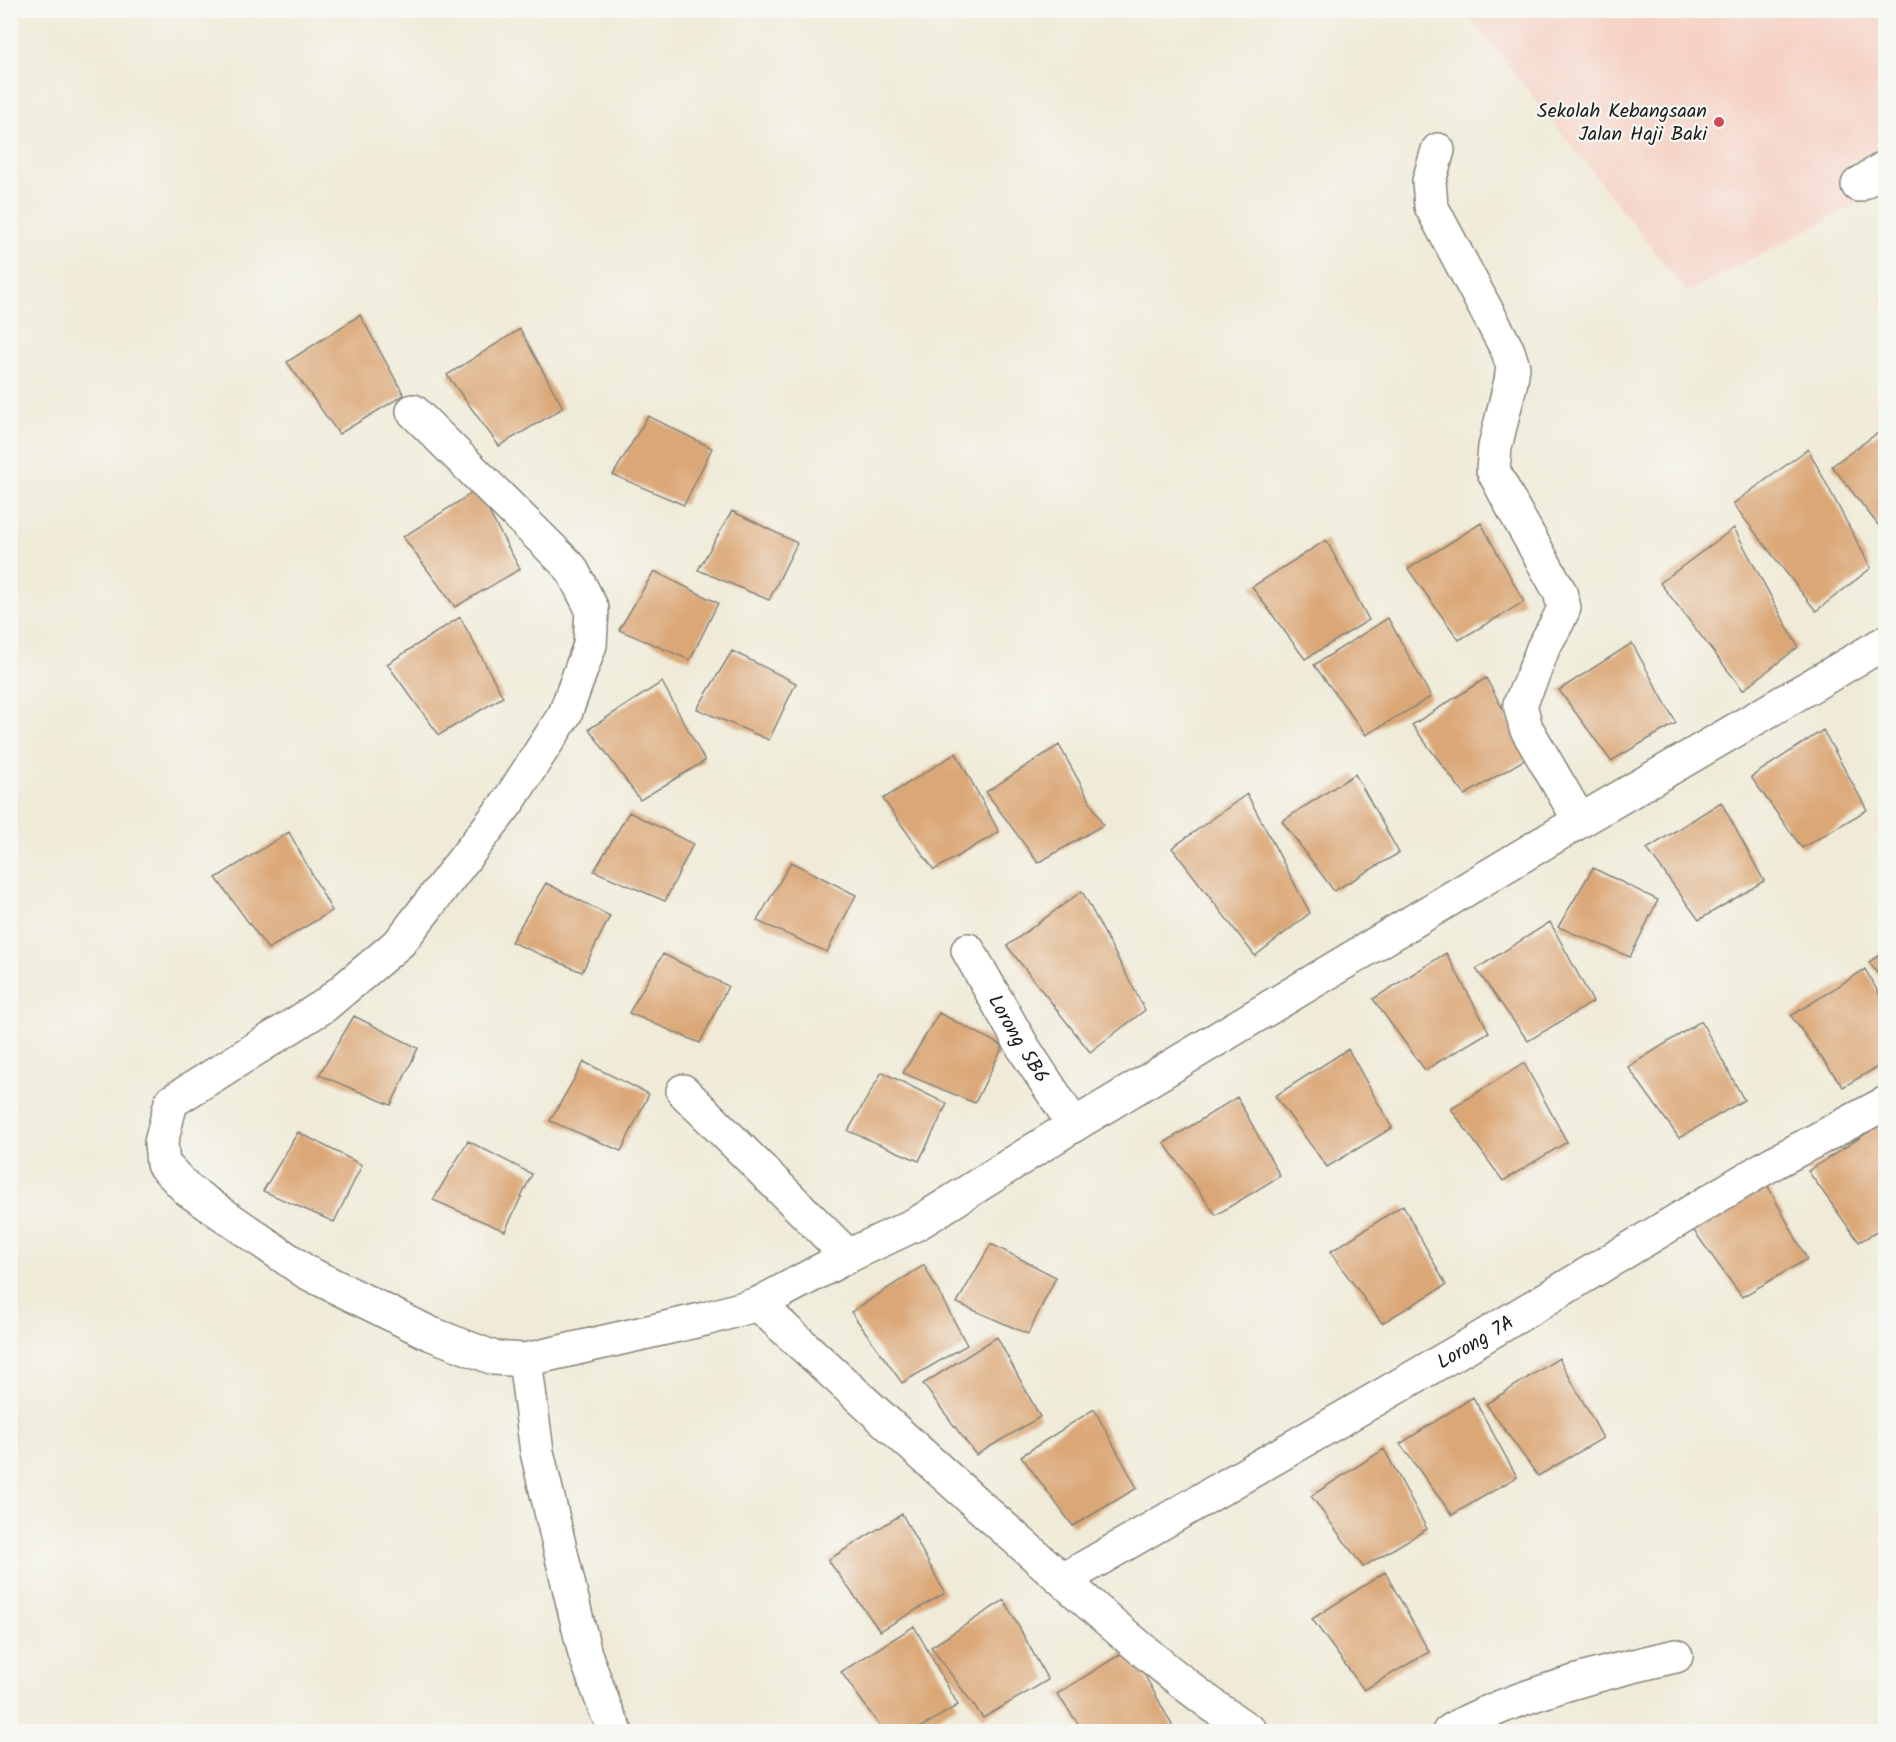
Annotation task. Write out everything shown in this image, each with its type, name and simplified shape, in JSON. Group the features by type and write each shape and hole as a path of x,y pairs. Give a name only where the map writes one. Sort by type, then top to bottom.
{"street":[{"path":"1438,150 1429,180 1431,206 1508,351 1513,367 1493,470 1560,592 1564,608 1543,648 1520,704 1526,728 1580,820"},
{"path":"1858,185 1886,167"},
{"path":"413,411 571,568 592,609 590,645 565,714 508,802 400,942 324,1006 171,1102 161,1143 163,1164 188,1190 306,1272 429,1334 494,1358 525,1360 705,1319 758,1304 918,1223 1074,1125 1580,820 1886,642"},
{"name":"Lorong 5B6","path":"968,950 1023,1047 1074,1125"},
{"path":"683,1091 848,1257"},
{"name":"Lorong 7A","path":"1063,1580 1466,1347 1773,1163 1886,1103"},
{"path":"758,1304 933,1466 1173,1676 1251,1731"},
{"path":"525,1360 537,1452 585,1654 616,1731"},
{"path":"1449,1731 1461,1723 1523,1698 1603,1673 1676,1656"}],"shaded area":[{"name":"Sekolah Kebangsaan Jalan Haji Baki","path":"1463,11 1885,11 1885,189 1687,293"}],"building":[{"path":"360,315 404,395 339,434 287,362"},
{"path":"520,329 563,408 499,446 447,375"},
{"path":"648,416 712,448 684,505 613,475"},
{"path":"1886,427 1886,535 1832,466"},
{"path":"1808,449 1871,568 1816,611 1733,504"},
{"path":"477,490 520,569 455,607 403,537"},
{"path":"732,511 797,543 769,600 698,570"},
{"path":"1481,523 1524,602 1459,640 1408,569"},
{"path":"1734,528 1798,647 1743,690 1660,583"},
{"path":"1326,540 1369,620 1305,659 1252,587"},
{"path":"654,571 718,603 690,660 619,630"},
{"path":"460,617 503,697 439,735 387,664"},
{"path":"1388,618 1431,697 1366,735 1314,665"},
{"path":"1632,643 1676,723 1611,761 1559,690"},
{"path":"732,651 796,683 769,740 697,709"},
{"path":"1486,678 1529,757 1465,795 1412,725"},
{"path":"662,682 705,761 640,800 589,729"},
{"path":"1823,730 1867,810 1802,848 1751,777"},
{"path":"1059,745 1103,825 1038,863 986,792"},
{"path":"956,753 999,832 934,870 883,799"},
{"path":"1355,774 1399,853 1334,891 1282,821"},
{"path":"1247,794 1310,913 1255,956 1172,848"},
{"path":"1721,802 1764,881 1699,920 1647,849"},
{"path":"629,812 693,844 665,901 594,871"},
{"path":"289,832 332,911 268,949 216,878"},
{"path":"791,862 856,895 827,952 757,921"},
{"path":"1593,868 1658,900 1630,957 1558,927"},
{"path":"546,883 610,916 582,972 511,942"},
{"path":"1082,891 1145,1010 1090,1052 1007,946"},
{"path":"1550,922 1593,1002 1528,1041 1476,969"},
{"path":"1886,951 1886,985 1869,962"},
{"path":"1446,953 1489,1032 1425,1070 1373,999"},
{"path":"663,954 728,986 700,1043 629,1013"},
{"path":"1865,969 1886,1006 1886,1062 1843,1087 1791,1016"},
{"path":"939,1013 1003,1046 975,1103 903,1073"},
{"path":"354,1016 418,1048 391,1105 319,1075"},
{"path":"1701,1021 1744,1100 1679,1138 1628,1067"},
{"path":"1348,1049 1392,1128 1327,1167 1275,1096"},
{"path":"584,1062 649,1094 621,1151 550,1121"},
{"path":"1524,1063 1567,1142 1503,1181 1451,1109"},
{"path":"882,1072 947,1104 919,1161 848,1131"},
{"path":"1237,1097 1280,1176 1216,1215 1164,1143"},
{"path":"1881,1124 1886,1133 1886,1227 1859,1242 1808,1171"},
{"path":"298,1132 362,1165 334,1222 263,1191"},
{"path":"468,1141 532,1174 505,1231 433,1200"},
{"path":"1764,1179 1807,1259 1742,1297 1691,1227"},
{"path":"1403,1205 1446,1285 1382,1323 1330,1252"},
{"path":"991,1244 1056,1277 1028,1334 957,1303"},
{"path":"924,1265 967,1345 902,1383 851,1312"},
{"path":"997,1337 1040,1417 976,1455 923,1384"},
{"path":"1559,1358 1603,1438 1538,1476 1486,1404"},
{"path":"1473,1397 1517,1477 1452,1515 1400,1444"},
{"path":"1094,1409 1137,1488 1073,1526 1021,1456"},
{"path":"1384,1449 1427,1529 1363,1567 1311,1496"},
{"path":"902,1514 945,1593 880,1631 828,1560"},
{"path":"1385,1572 1429,1652 1364,1690 1312,1619"},
{"path":"1004,1600 1048,1680 983,1718 931,1647"},
{"path":"914,1626 958,1705 913,1732 884,1732 841,1672"},
{"path":"1130,1648 1173,1727 1165,1732 1084,1732 1057,1694"}],"place":[{"name":"Sekolah Kebangsaan Jalan Haji Baki","path":"1719,122"}]}
